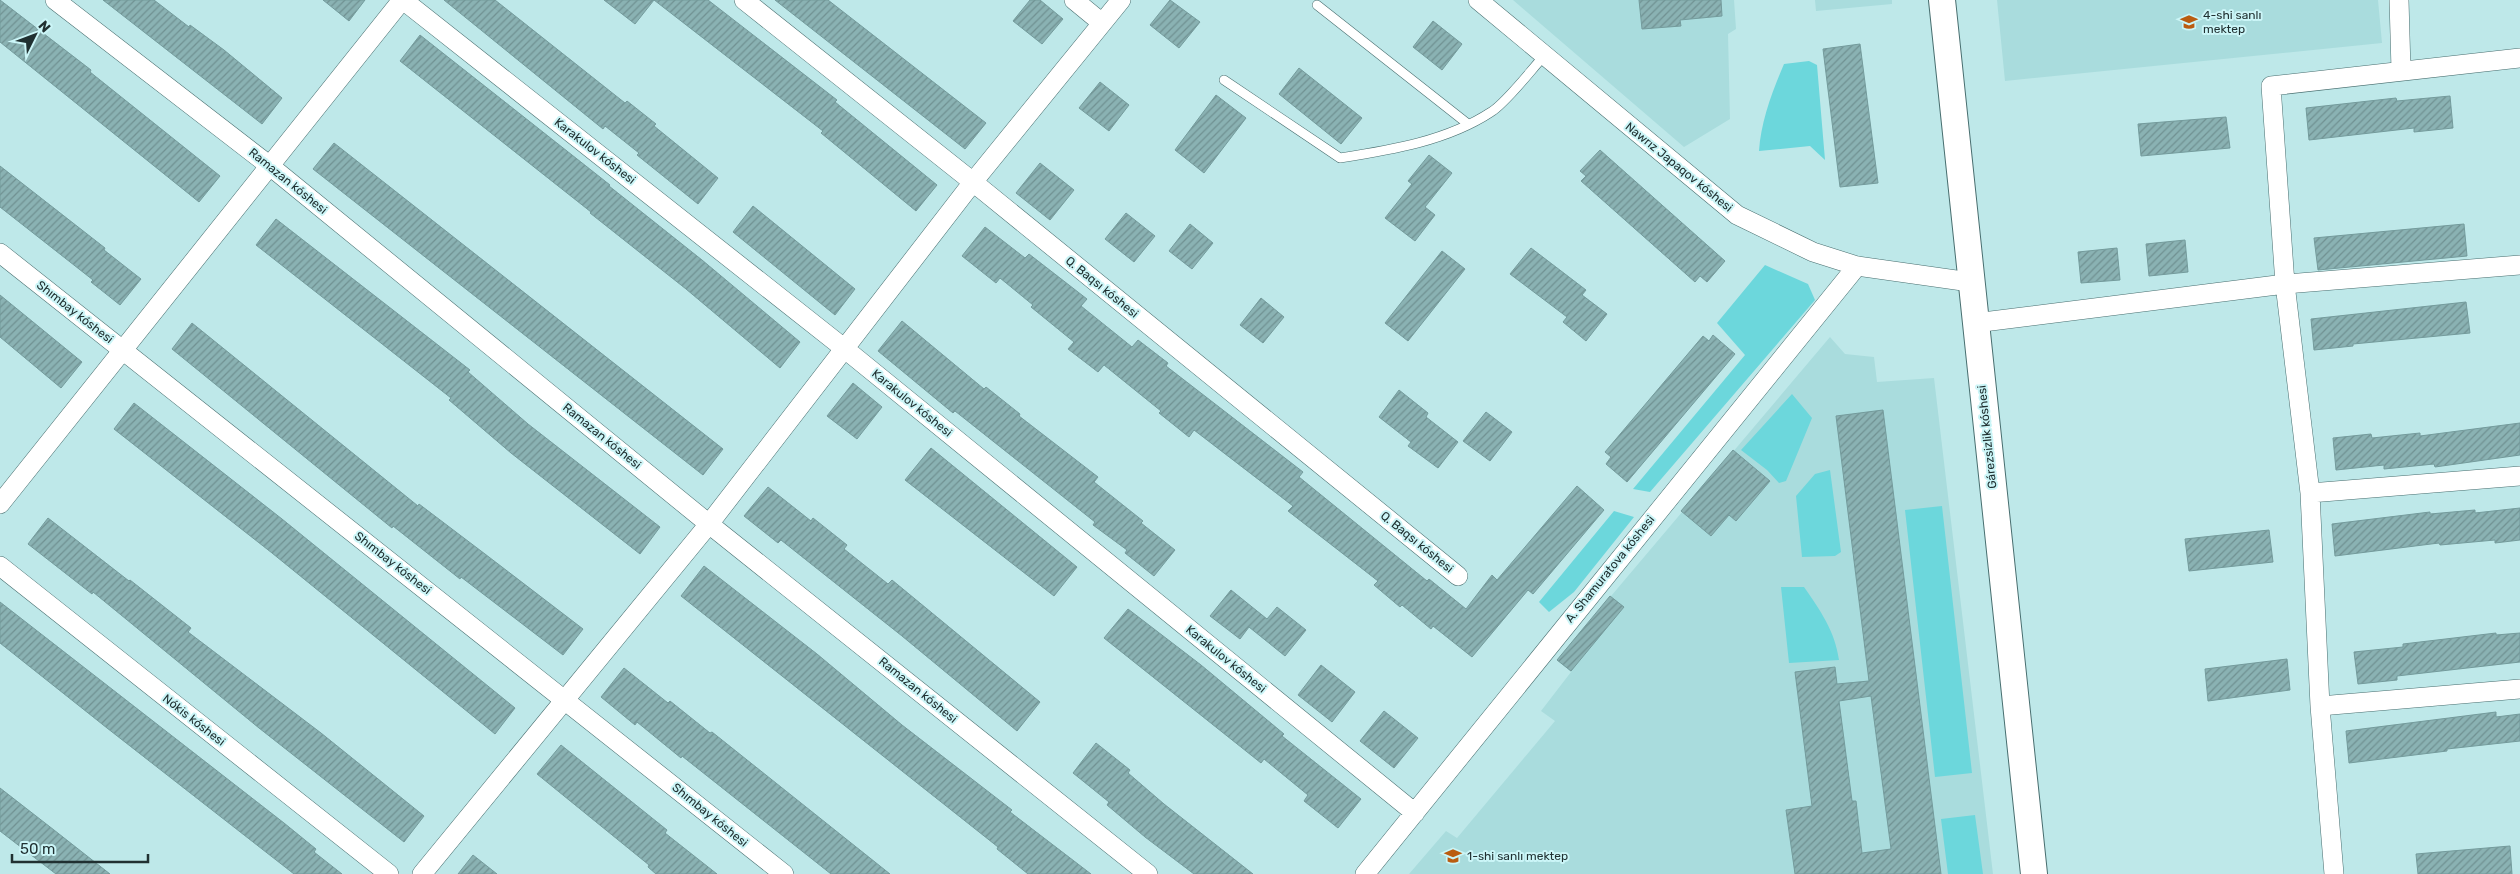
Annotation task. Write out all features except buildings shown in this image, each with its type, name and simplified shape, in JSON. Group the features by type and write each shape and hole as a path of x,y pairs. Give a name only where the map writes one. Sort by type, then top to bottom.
{"street":[{"name":"Ramazan kóshesi","path":"55,0 270,166 709,524 1148,874"},
{"path":"0,504 403,0"},
{"name":"Karakulov kóshesi","path":"403,0 845,348 1415,813"},
{"name":"Q. Baqsı kóshesi","path":"744,0 973,182 1458,576"},
{"path":"1074,0 1102,23"},
{"path":"422,874 709,524 973,182 1121,0"},
{"name":"Nawrız Japaqov kóshesi","path":"1478,0 1737,215 1812,252 1857,266 1970,282"},
{"name":"Gárezsizlik kóshesi","path":"1942,0 1970,282 2034,874"},
{"path":"2399,0 2401,70"},
{"path":"2334,874 2320,706 2310,493 2285,284 2271,86 2520,58"},
{"name":"Shımbay kóshesi","path":"0,253 565,698 784,874"},
{"path":"1975,323 2285,284 2520,265"},
{"name":"A. Shamuratova kóshesi","path":"1365,874 1651,518 1857,266"},
{"path":"2310,493 2520,476"},
{"name":"Nókis kóshesi","path":"0,566 389,874"},
{"path":"2320,706 2520,689"}],"lane":[{"path":"1317,5 1468,124"},
{"path":"1224,80 1340,158 1396,150 1454,131 1492,112 1544,56"}],"shaded area":[{"path":"1513,0 1734,0 1736,29 1728,34 1730,119 1684,147"},
{"path":"1815,0 1892,0 1892,4 1816,11"},
{"name":"4-shi sanlı mektep","path":"1997,0 2378,0 2382,43 2005,81"},
{"path":"1809,61 1817,65 1825,160 1810,146 1759,151 1768,107 1784,64"},
{"path":"1765,265 1808,284 1815,300 1650,492 1633,489 1745,355 1717,323"},
{"path":"1830,337 1845,354 1874,357 1877,382 1934,378 1993,874 1409,874 1446,831 1457,838 1555,721 1541,711 1571,672 1557,660"},
{"path":"1792,394 1812,418 1786,481 1779,483 1767,470 1741,450"},
{"path":"1830,470 1841,552 1835,556 1802,557 1796,496 1815,474"},
{"path":"1942,506 1972,773 1935,777 1905,510"},
{"path":"1614,511 1634,517 1574,592 1549,612 1539,602"},
{"path":"1781,587 1804,587 1830,630 1839,660 1789,663"},
{"path":"1975,815 1983,874 1948,874 1941,819"}],"place":[{"name":"4-shi sanlı mektep","path":"2189,22"},
{"name":"1-shi sanlı mektep","path":"1453,856"}]}
